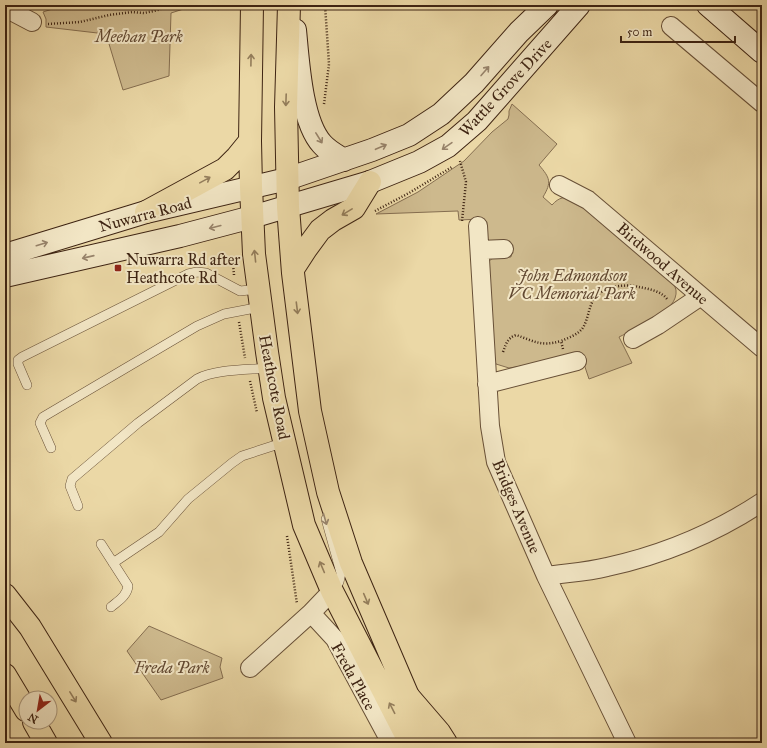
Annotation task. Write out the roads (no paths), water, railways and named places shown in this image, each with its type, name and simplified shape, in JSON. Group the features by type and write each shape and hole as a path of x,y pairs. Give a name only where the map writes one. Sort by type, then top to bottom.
{"main road":[{"name":"Heathcote Road","path":"252,5 250,141 254,254 274,398 304,525 332,591 410,743"},
{"name":"Heathcote Road","path":"289,5 286,107 288,206 293,269 310,411 328,492 351,563 408,696 431,743"},
{"path":"293,5 301,84 310,124 320,142 328,150 344,160"},
{"name":"Wattle Grove Drive","path":"287,179 344,160 409,135 441,114 474,83 519,32 547,5"},
{"name":"Wattle Grove Drive","path":"288,206 370,182 419,162 448,146 477,121 579,5"},
{"path":"708,5 762,52"},
{"path":"146,212 225,169 250,141"},
{"name":"Nuwarra Road","path":"5,255 146,212 287,179"},
{"path":"293,269 320,230 333,220 354,208 370,182"},
{"name":"Nuwarra Road","path":"5,276 180,236 288,206"},
{"path":"5,595 30,627 101,743"},
{"path":"5,611 84,743"},
{"path":"5,675 18,697"},
{"path":"408,696 439,732 446,743"},
{"path":"39,730 46,743"}],"street":[{"path":"11,12 32,22"},
{"path":"671,26 762,103"},
{"name":"Birdwood Avenue","path":"559,185 588,200 762,348"},
{"name":"Bridges Avenue","path":"470,225 480,250 490,426 496,462 546,576 627,743"},
{"path":"480,250 504,249"},
{"path":"633,339 658,325 701,296"},
{"path":"487,376 571,363"},
{"path":"546,576 606,568 684,544 724,524 762,502"},
{"path":"250,668 332,591"},
{"name":"Freda Place","path":"310,613 335,639 391,743"}],"lane":[{"path":"27,385 18,364 18,360 22,357 188,274 197,272 206,273 240,291 260,298"},
{"path":"51,448 40,423 43,418 197,326 260,298"},
{"path":"78,506 70,486 72,478 138,423 197,380 206,375 220,372 269,368"},
{"path":"316,439 317,484"},
{"path":"113,563 159,532 188,498 232,463 242,456 285,442"},
{"path":"324,514 341,573 338,582 332,591"},
{"path":"100,544 128,586 128,591 125,595 111,607"}],"place":[{"name":"Nuwarra Rd after Heathcote Rd","path":"118,268"}],"park label":[{"name":"Meehan Park","path":"139,36"},
{"name":"John Edmondson VC Memorial Park","path":"572,284"},
{"name":"Freda Park","path":"172,667"}]}
